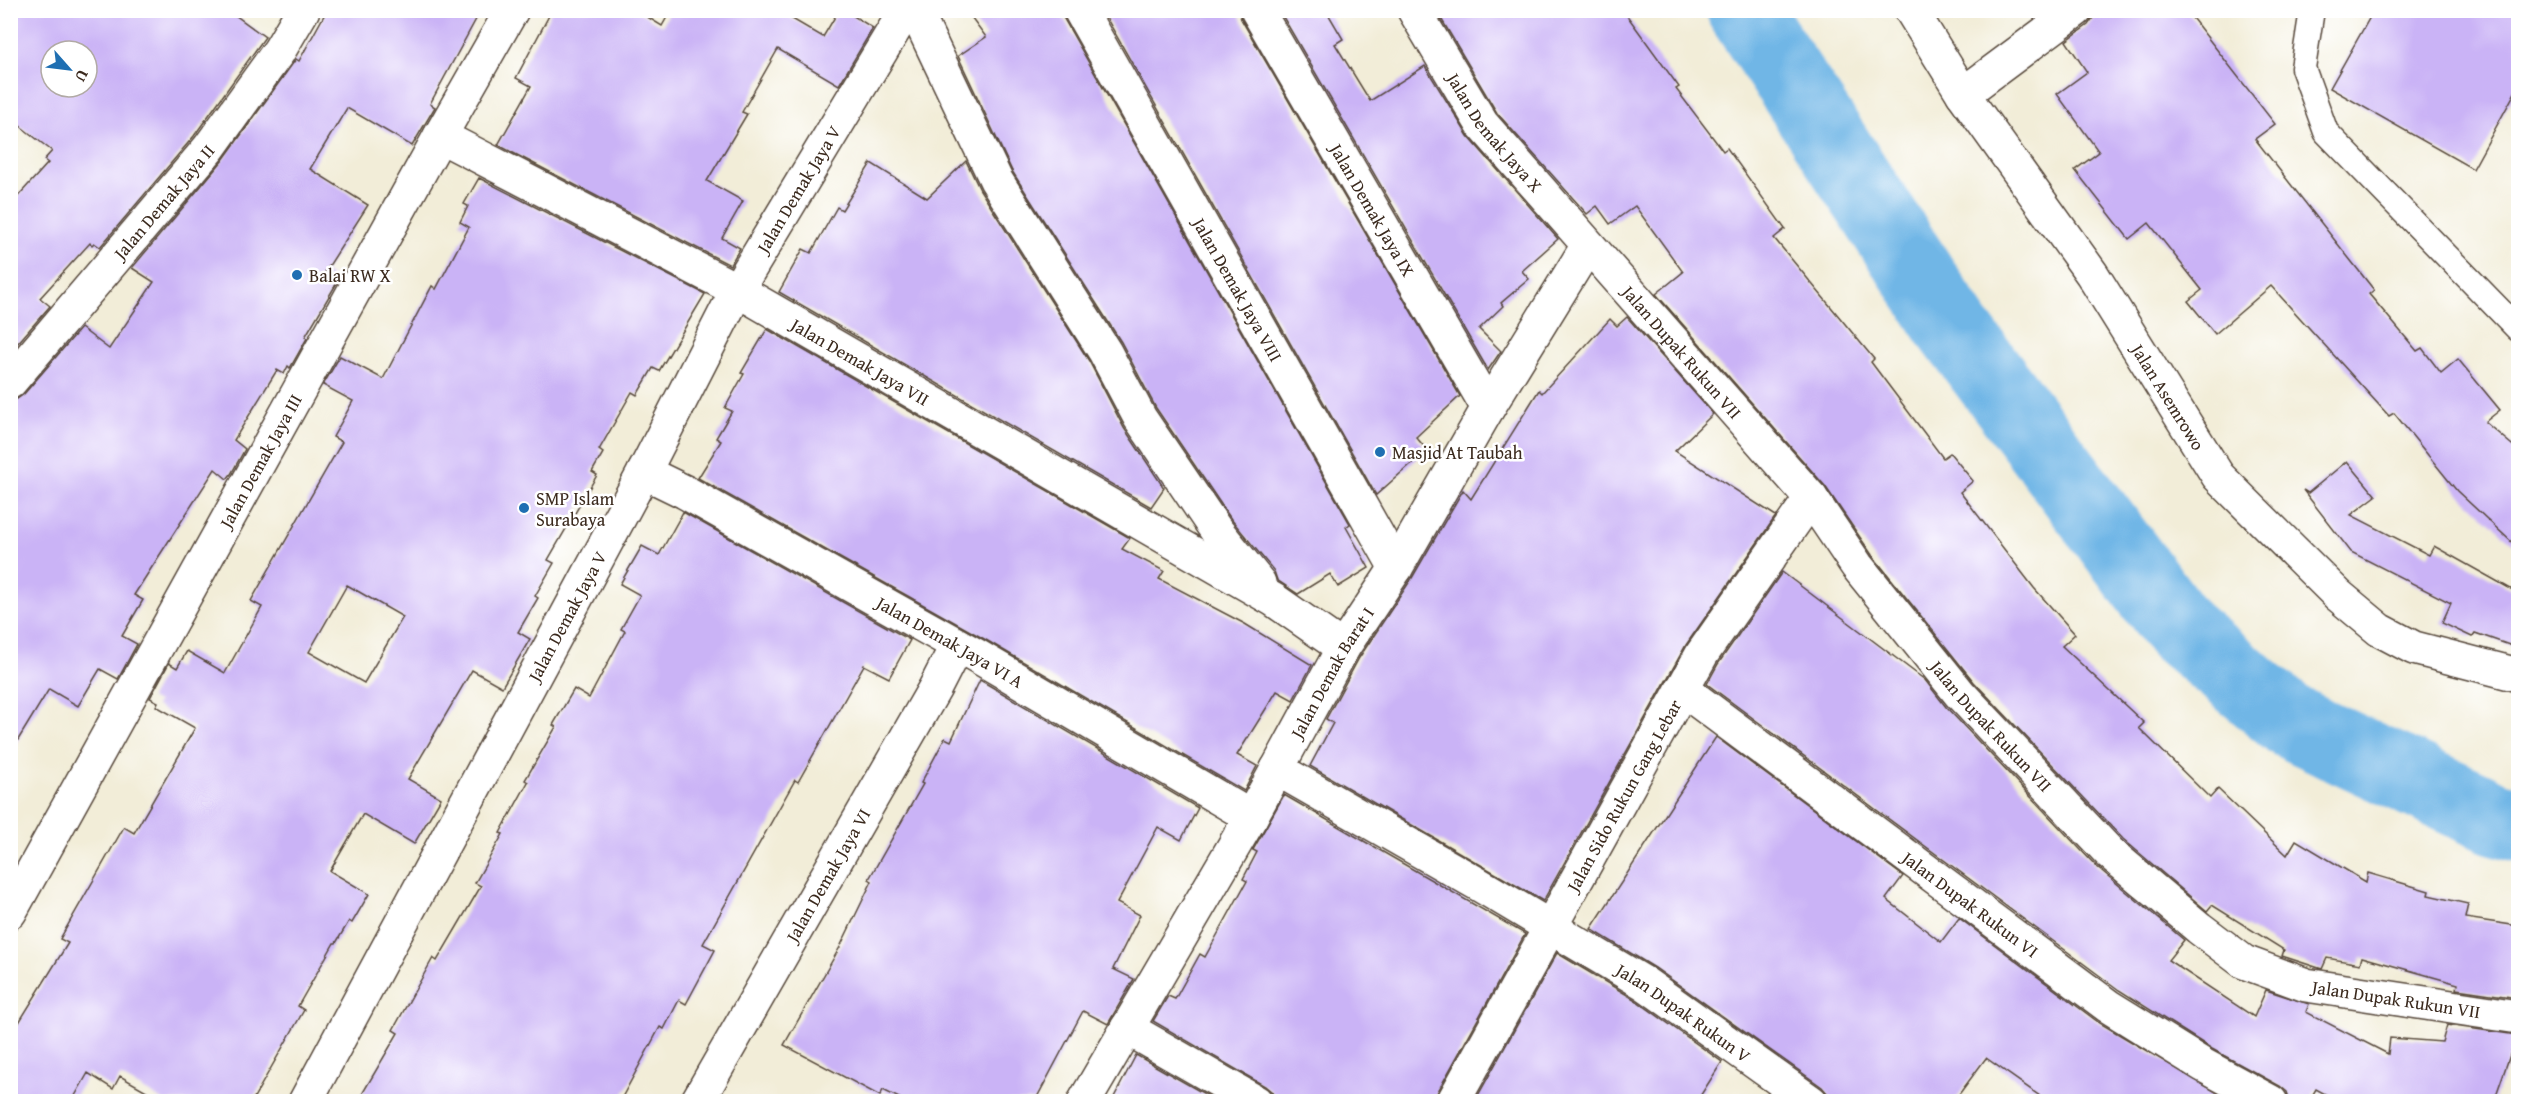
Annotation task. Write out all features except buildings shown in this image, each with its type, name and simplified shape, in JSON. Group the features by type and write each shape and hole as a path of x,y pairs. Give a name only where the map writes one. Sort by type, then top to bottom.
{"street":[{"name":"Jalan Demak Jaya II","path":"10,382 209,148 279,51 303,10"},
{"name":"Jalan Demak Jaya III","path":"10,912 512,10"},
{"name":"Jalan Demak Jaya V","path":"305,1101 644,472 737,290 906,10"},
{"name":"Jalan Demak Jaya VII","path":"915,10 996,180 1106,351 1146,427 1233,552 1274,600"},
{"name":"Jalan Demak Jaya VIII","path":"1080,10 1396,568"},
{"name":"Jalan Demak Jaya IX","path":"1257,10 1488,408"},
{"name":"Jalan Demak Jaya X","path":"1414,10 1482,124 1587,247"},
{"name":"Jalan Asemrowo","path":"1911,10 1962,94 2092,274 2218,476 2338,594 2380,630 2414,648 2518,675"},
{"path":"1962,94 2076,10"},
{"name":"Jalan Demak Jaya VII","path":"440,136 737,290 1274,600 1343,648"},
{"name":"Jalan Demak Barat I","path":"1084,1101 1251,817 1343,648 1396,568 1488,408 1587,247"},
{"name":"Jalan Dupak Rukun VII","path":"1587,247 1811,498 1857,566 1960,694 2110,853 2199,928 2244,962 2306,985 2518,1017"},
{"name":"Jalan Demak Jaya VI A","path":"644,472 685,492 957,645 1251,817"},
{"name":"Jalan Sido Rukun Gang Lebar","path":"1453,1101 1552,927 1702,654 1811,498"},
{"name":"Jalan Demak Jaya VI","path":"697,1101 935,688 957,645"},
{"name":"Jalan Dupak Rukun VI","path":"1682,688 2108,1006 2203,1065 2271,1101"},
{"name":"Jalan Dupak Rukun V","path":"1277,770 1552,927 1644,983 1811,1101"},
{"path":"1127,1028 1256,1101"}],"lane":[{"path":"2313,10 2303,68 2326,132 2518,328"}],"waterway":[{"path":"1744,10 1953,328 2180,630 2291,722 2494,817 2518,824"}],"place":[{"name":"Balai RW X","path":"297,275"},
{"name":"Masjid At Taubah","path":"1380,452"},
{"name":"SMP Islam Surabaya","path":"524,508"}]}
